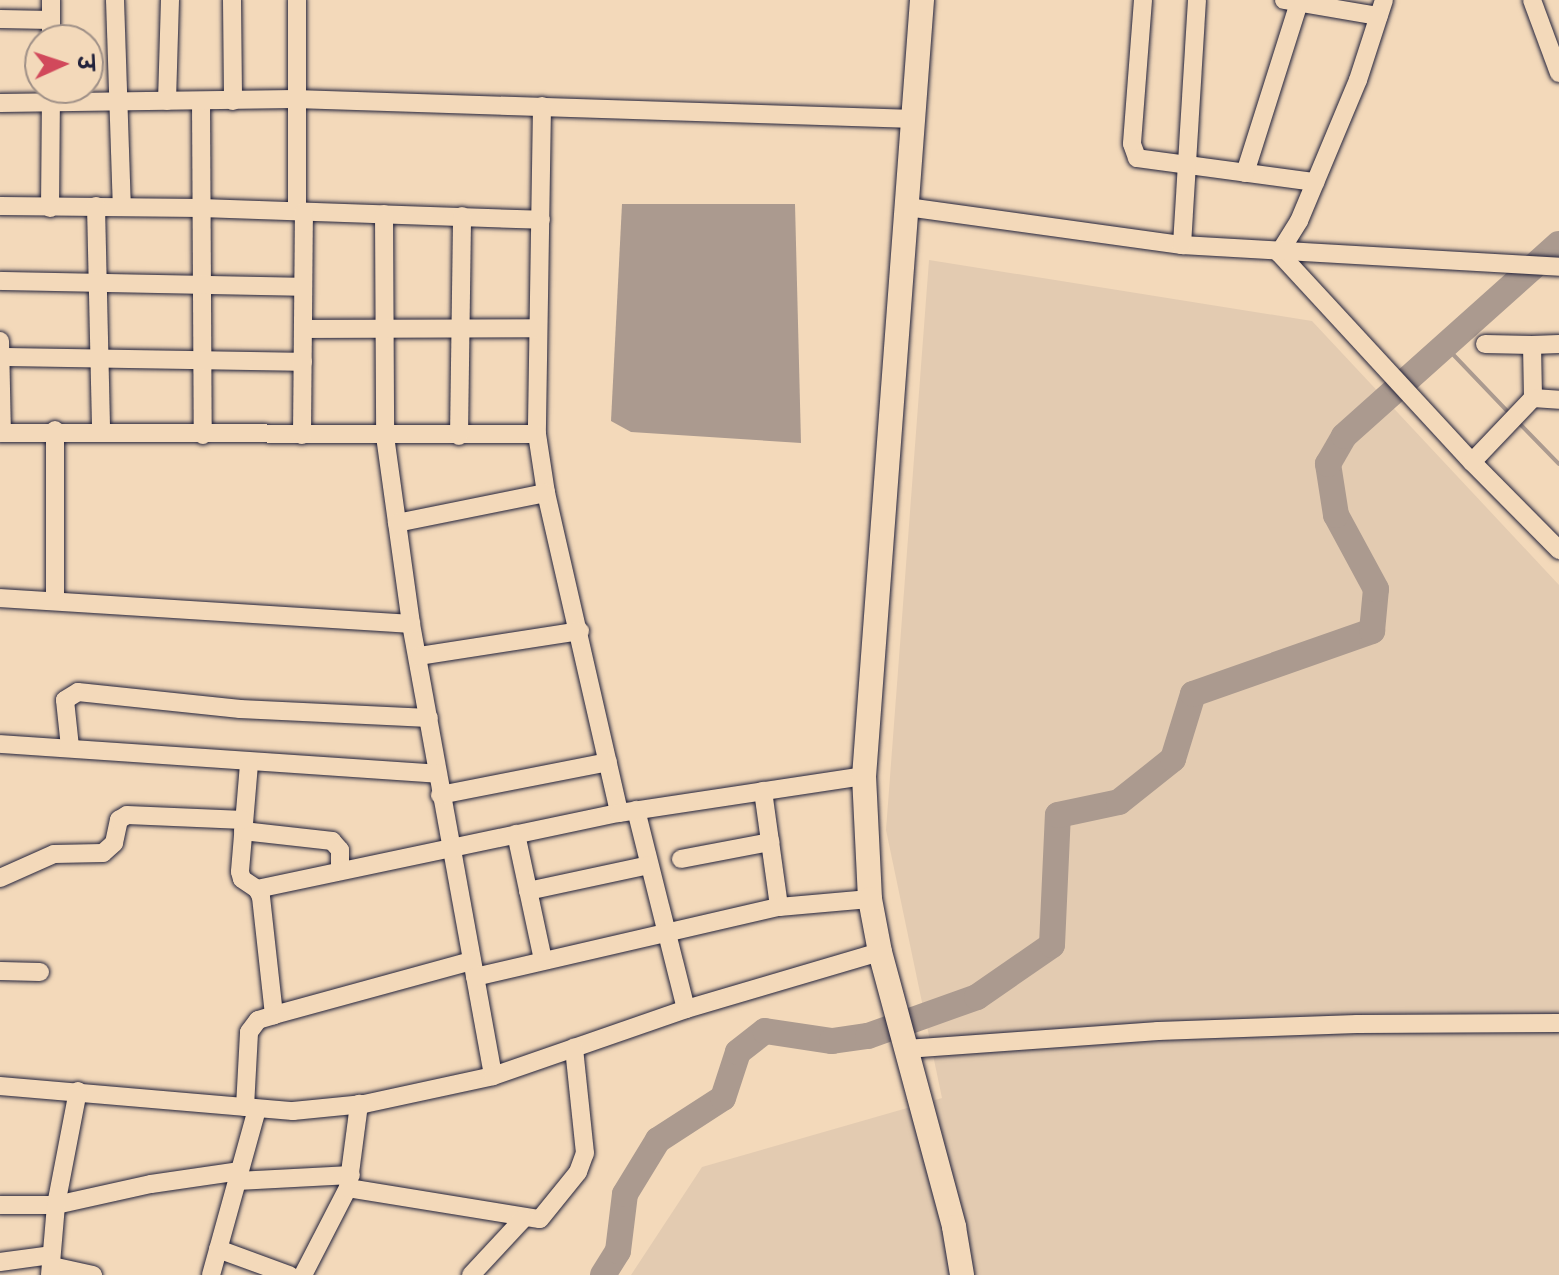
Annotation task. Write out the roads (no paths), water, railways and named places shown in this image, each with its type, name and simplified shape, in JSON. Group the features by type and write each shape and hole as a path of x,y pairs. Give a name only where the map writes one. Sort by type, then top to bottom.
{"main road":[{"path":"922,0 864,776 870,899 880,952 954,1227 962,1275"}],"street":[{"path":"51,0 51,24"},
{"path":"115,0 122,207"},
{"path":"167,101 170,0"},
{"path":"232,0 233,101"},
{"path":"297,0 295,99 303,287 302,435"},
{"path":"1143,0 1133,151 1137,158 1315,182"},
{"path":"1182,245 1197,0"},
{"path":"1532,0 1559,73"},
{"path":"1245,173 1291,1 1381,8 1358,80 1315,182 1279,253"},
{"path":"0,19 51,20"},
{"path":"0,103 24,99"},
{"path":"104,100 201,102 295,99 915,119"},
{"path":"201,102 203,435"},
{"path":"50,208 51,104"},
{"path":"542,106 536,328 537,434 546,493 608,762 649,865 686,1009"},
{"path":"0,206 201,208 541,220"},
{"path":"96,206 101,432"},
{"path":"907,207 1182,245 1552,267"},
{"path":"384,214 382,326 385,436 436,774 493,1076"},
{"path":"459,436 462,216"},
{"path":"1279,253 1472,462 1559,550"},
{"path":"0,281 98,286 303,287"},
{"path":"303,329 382,326 536,328"},
{"path":"0,341 1,433 55,430 203,435 537,434"},
{"path":"1485,344 1559,344"},
{"path":"1472,462 1529,403 1532,345"},
{"path":"0,357 303,362"},
{"path":"1529,403 1559,400"},
{"path":"55,430 55,600"},
{"path":"397,523 546,493"},
{"path":"0,598 411,624"},
{"path":"419,656 580,631"},
{"path":"70,747 65,700 78,692 240,709 429,718"},
{"path":"0,744 70,747 249,764 436,774"},
{"path":"440,795 608,762"},
{"path":"249,764 240,872 246,884 257,889 627,811 864,776"},
{"path":"763,791 779,907"},
{"path":"0,878 54,854 103,853 110,848 119,820 127,815 244,826 332,841 340,850 340,870"},
{"path":"516,834 543,960"},
{"path":"681,859 770,842"},
{"path":"528,891 649,865"},
{"path":"257,889 265,924 274,1015"},
{"path":"211,1275 239,1176 251,1108 249,1032 258,1020 474,969 543,960 779,907 870,899"},
{"path":"0,1086 293,1111 359,1104 493,1076 686,1009 880,952"},
{"path":"0,971 40,972"},
{"path":"904,1042 1357,1024 1559,1023"},
{"path":"0,1205 56,1205 151,1184 239,1176 349,1181 540,1219 582,1163 584,1142 574,1048"},
{"path":"51,1265 56,1205 78,1091"},
{"path":"303,1275 349,1181 359,1104"},
{"path":"471,1275 524,1218"},
{"path":"218,1249 289,1275"},
{"path":"0,1262 51,1265 93,1275"}],"waterway":[{"path":"603,1275 618,1251 625,1194 658,1140 723,1098 738,1052 765,1031 832,1041 868,1036 977,997 1052,945 1058,815 1119,802 1173,759 1193,694 1372,631 1376,589 1336,515 1328,464 1344,436 1559,244"},
{"path":"1445,346 1510,414"},
{"path":"1519,423 1559,464"}]}
